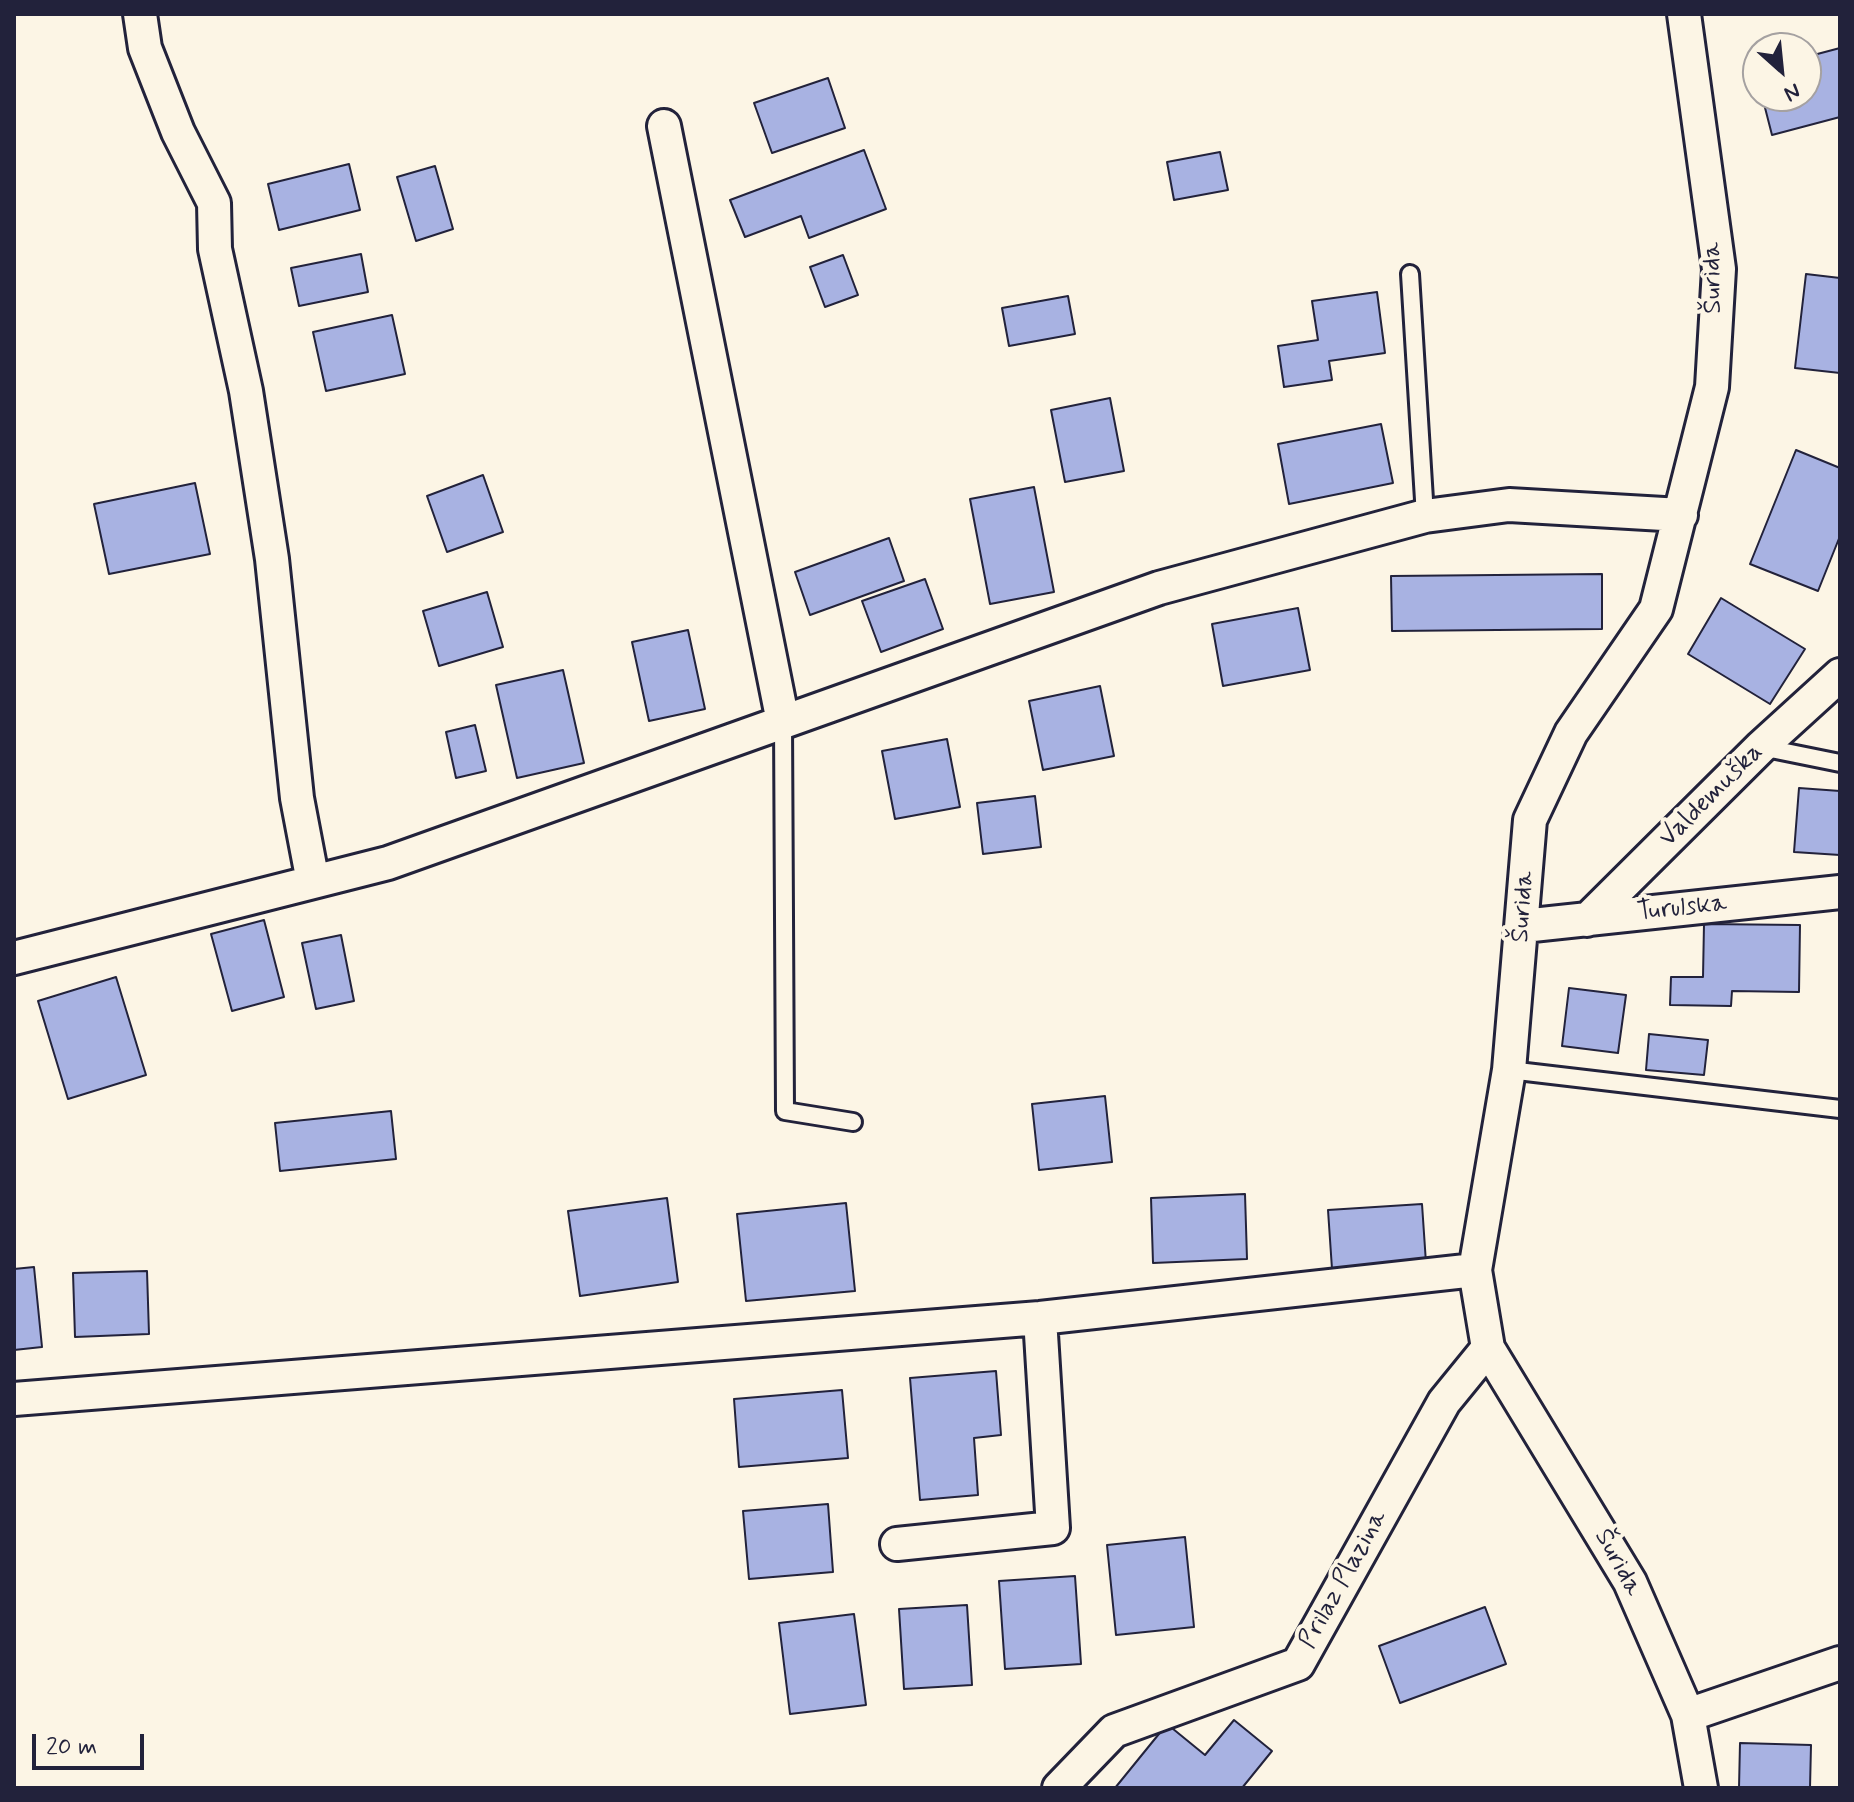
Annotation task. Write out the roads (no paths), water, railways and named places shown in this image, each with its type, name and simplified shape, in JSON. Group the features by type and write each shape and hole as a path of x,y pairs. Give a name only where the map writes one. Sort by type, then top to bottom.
{"street":[{"path":"140,14 145,48 178,132 214,203 215,249 246,391 272,559 297,798 313,882"},
{"name":"Šurida","path":"1684,14 1719,269 1712,387 1656,609 1571,733 1530,820 1509,1070 1475,1270 1488,1348 1630,1582 1688,1715 1701,1788"},
{"path":"664,126 783,722"},
{"path":"14,958 388,863 1159,588 1425,516 1509,505 1681,515"},
{"name":"Valdemuška","path":"1587,920 1761,747 1840,675"},
{"name":"Turulska","path":"1523,926 1840,892"},
{"path":"14,1399 1040,1318 1475,1270"},
{"path":"897,1544 1053,1528 1040,1318"},
{"name":"Prilaz Plazina","path":"1059,1788 1114,1731 1298,1664 1444,1402 1488,1348"},
{"path":"1688,1715 1840,1663"}],"lane":[{"path":"1410,274 1425,516"},
{"path":"783,722 785,1111 853,1122"},
{"path":"1761,747 1840,763"},
{"path":"1509,1070 1840,1109"}]}
